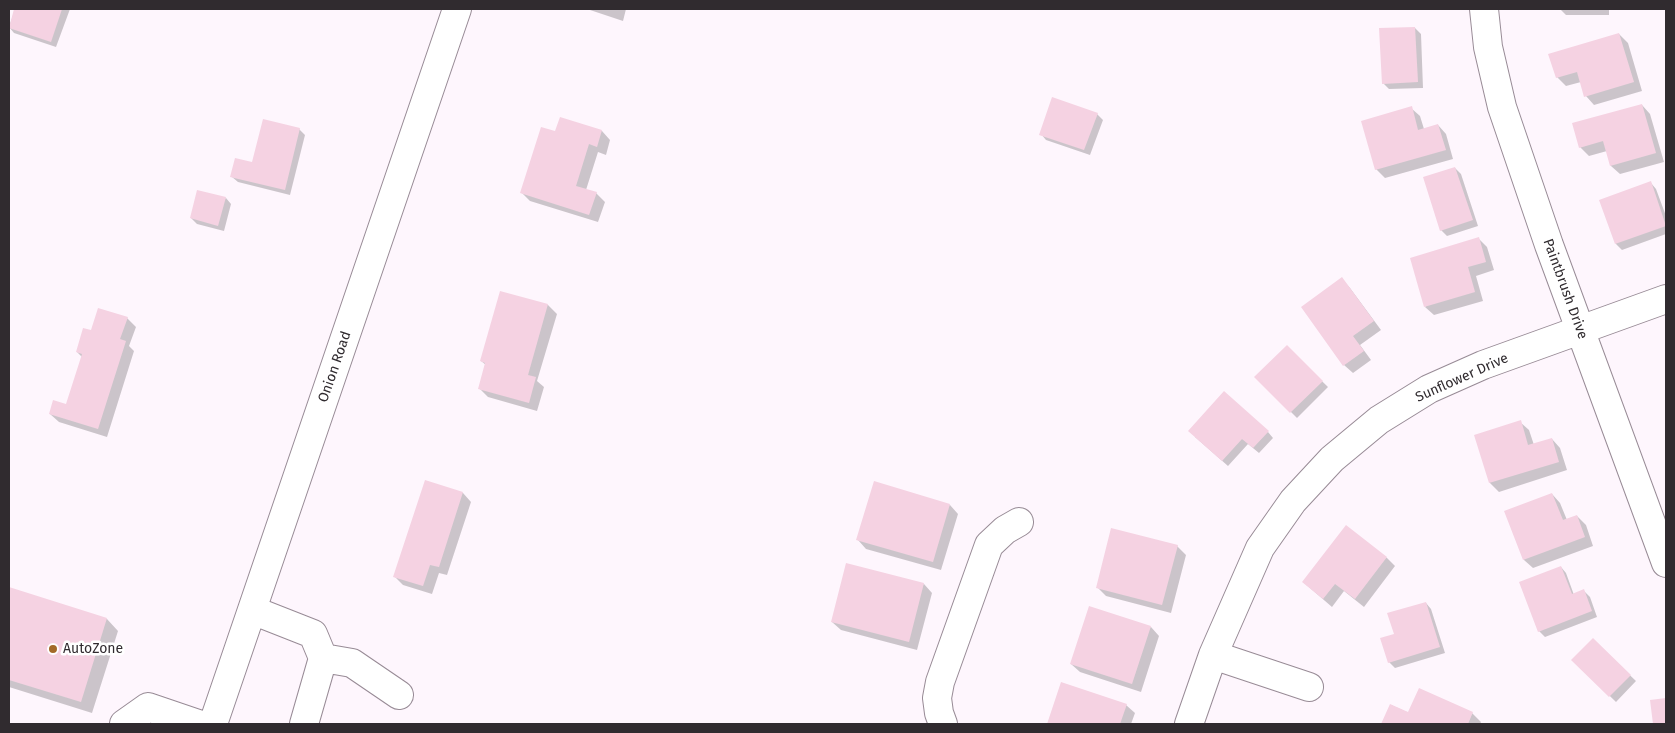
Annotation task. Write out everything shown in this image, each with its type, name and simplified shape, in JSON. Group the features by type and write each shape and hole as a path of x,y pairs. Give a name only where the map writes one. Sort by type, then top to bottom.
{"street":[{"name":"Onion Road","path":"213,724 457,9"},
{"name":"Paintbrush Drive","path":"1484,9 1488,48 1502,107 1549,245 1666,564"},
{"name":"Sunflower Drive","path":"1189,724 1213,655 1260,548 1293,501 1332,460 1379,420 1430,389 1483,365 1666,299"},
{"path":"943,724 939,714 937,698 940,682 989,545 1005,530 1019,522"},
{"path":"252,610 313,634 323,658 304,724"},
{"path":"1213,655 1309,687"},
{"path":"323,658 352,663 399,695"},
{"path":"124,724 148,707 198,724"}],"building":[{"path":"14,9 62,9 51,42 9,28"},
{"path":"1415,27 1418,82 1382,84 1379,28"},
{"path":"1619,33 1634,82 1584,97 1577,72 1556,78 1548,54"},
{"path":"1052,97 1098,113 1084,150 1039,135"},
{"path":"1642,104 1656,153 1610,166 1603,141 1579,148 1572,123"},
{"path":"1412,106 1418,130 1438,124 1446,150 1375,170 1361,121"},
{"path":"560,117 602,130 597,147 589,144 576,186 597,192 589,215 520,193 541,127 555,131"},
{"path":"263,119 300,128 285,190 230,177 235,158 252,162"},
{"path":"1455,167 1473,220 1440,231 1423,177"},
{"path":"1651,181 1666,226 1615,244 1599,200"},
{"path":"197,190 226,197 218,226 190,218"},
{"path":"1479,237 1486,262 1468,267 1475,292 1424,307 1410,258"},
{"path":"1342,277 1374,321 1353,336 1364,351 1343,366 1301,307"},
{"path":"500,291 548,304 528,375 536,377 529,403 478,389 485,363 480,361"},
{"path":"98,308 128,317 120,339 126,341 98,429 49,414 53,400 66,404 82,354 76,352 83,328 91,330"},
{"path":"1287,345 1323,381 1290,413 1254,377"},
{"path":"1224,391 1269,431 1253,448 1242,439 1222,461 1188,431"},
{"path":"1521,420 1528,445 1552,438 1559,462 1489,483 1474,435"},
{"path":"425,480 463,492 439,567 430,565 423,586 393,577"},
{"path":"874,481 950,504 933,562 856,540"},
{"path":"1552,493 1563,520 1577,515 1585,537 1523,560 1504,511"},
{"path":"1346,525 1387,557 1355,599 1335,584 1323,599 1302,582"},
{"path":"1111,528 1178,545 1162,605 1096,588"},
{"path":"846,563 924,583 909,642 831,622"},
{"path":"1561,566 1572,594 1584,589 1592,611 1538,632 1519,582"},
{"name":"AutoZone","path":"9,587 107,618 81,702 9,680"},
{"path":"1426,602 1440,647 1388,663 1380,638 1394,634 1387,613"},
{"path":"1089,606 1151,626 1132,684 1070,664"},
{"path":"1593,638 1631,675 1609,697 1571,660"},
{"path":"1061,682 1127,704 1120,724 1047,724"},
{"path":"1419,688 1473,712 1468,724 1381,724 1390,704 1408,712"},
{"path":"1666,698 1666,724 1653,724 1650,700"}],"place":[{"name":"AutoZone","path":"53,649"}]}
